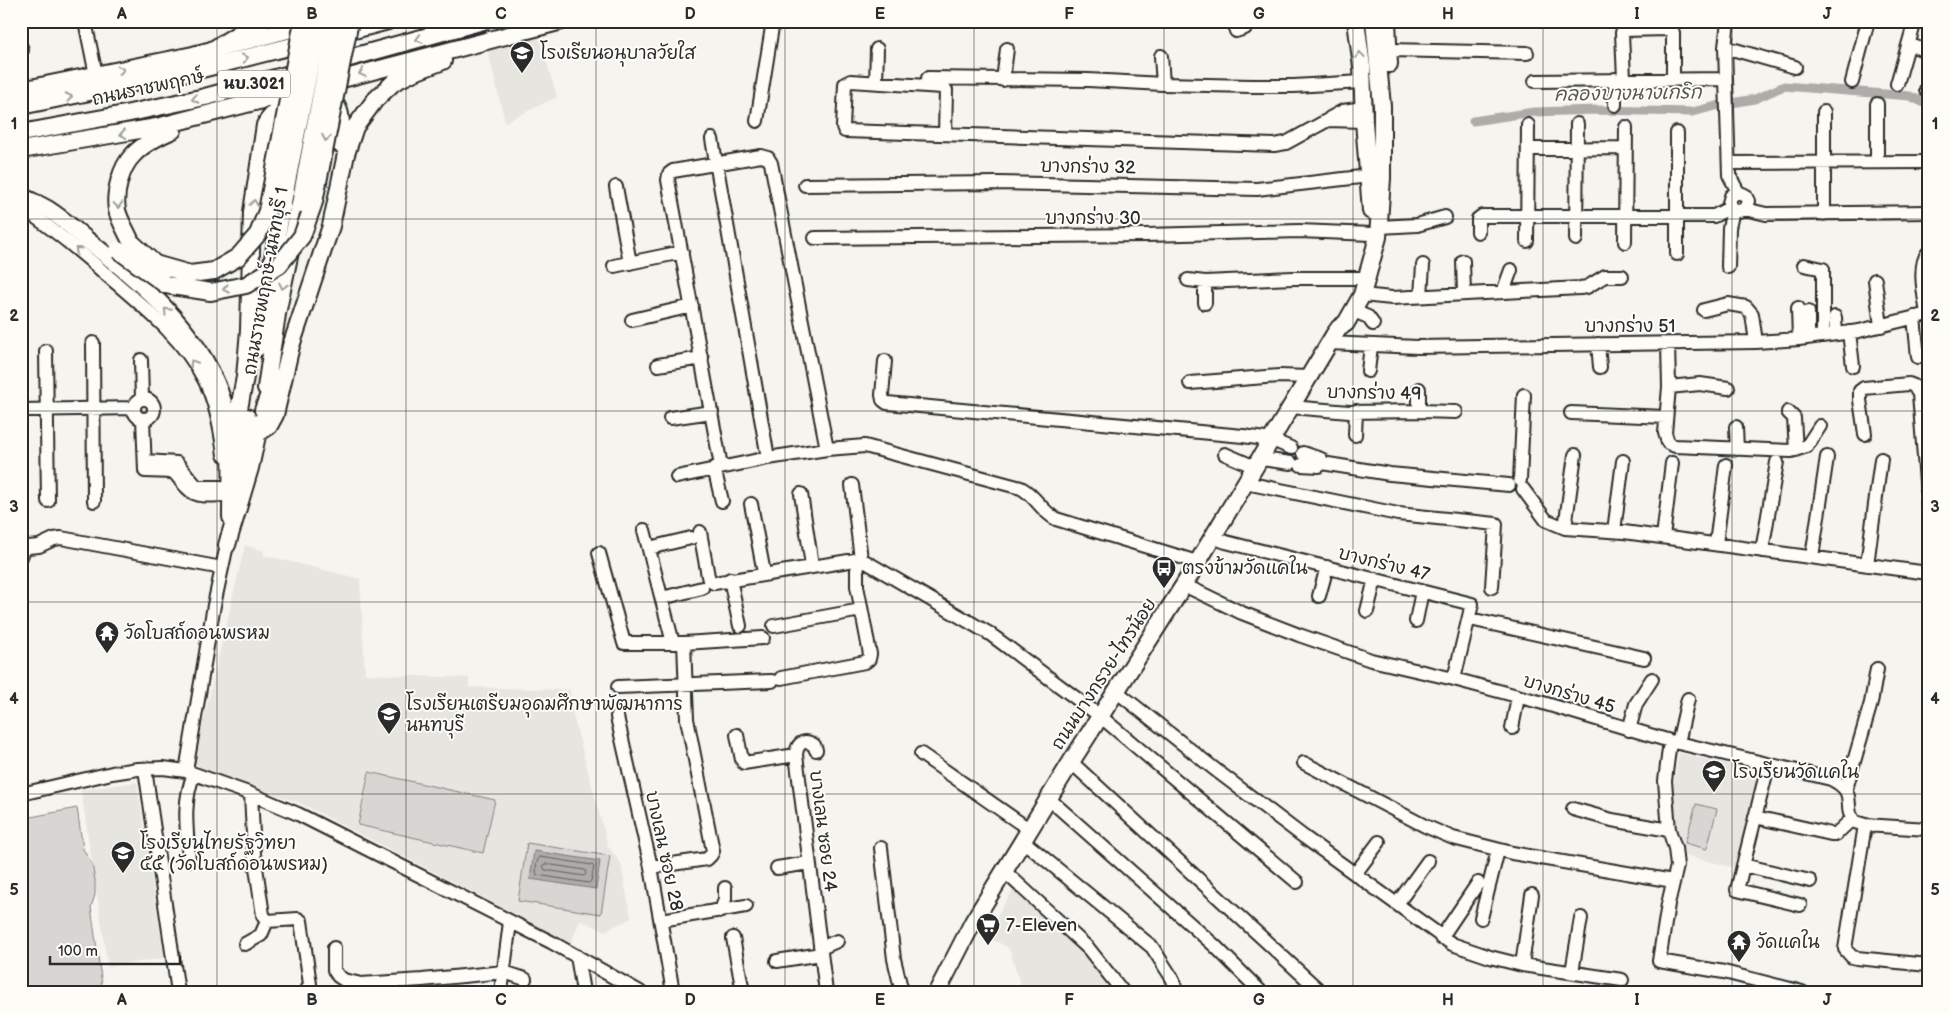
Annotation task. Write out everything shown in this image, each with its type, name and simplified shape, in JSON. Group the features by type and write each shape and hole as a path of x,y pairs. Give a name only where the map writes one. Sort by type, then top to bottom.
{"main road":[{"path":"235,44 262,21"},
{"path":"21,187 35,191 60,204 156,264 190,274 214,271 238,257 258,234 267,211 303,21"},
{"name":"นบ.3021","path":"21,90 205,52 320,21"},
{"name":"ถนนราชพฤกษ์-นนทบุรี 1","path":"227,545 259,335 283,202 320,21"},
{"name":"ถนนราชพฤกษ์-นนทบุรี 1","path":"227,545 263,410 277,314 335,21"},
{"path":"204,116 157,137 133,155 123,171 117,192 117,211 125,246 166,285 211,292 246,285 279,265 302,236 314,202 350,21"},
{"name":"ถนนราชพฤกษ์","path":"21,104 46,102 198,70 388,21"},
{"name":"ถนนราชพฤกษ์","path":"21,133 205,97 483,21"},
{"name":"นบ.3021","path":"21,150 140,131 204,116 562,21"},
{"path":"1356,21 1363,115 1376,226"},
{"name":"ถนนบางกรวย-ไทรน้อย","path":"1370,21 1378,106 1380,161"},
{"name":"ถนนบางกรวย-ไทรน้อย","path":"943,990 973,922 1116,690 1184,585 1329,343 1339,328 1346,323 1362,295 1376,246 1380,161 1382,106 1374,21"},
{"path":"1376,226 1384,206 1389,180 1393,124 1387,21"},
{"path":"258,433 269,426 275,414 291,346 331,226 346,154 355,127 375,100 394,82 479,43"},
{"path":"263,410 300,305 340,144 349,120 362,101 385,79 432,54"},
{"path":"230,443 245,376 249,330 252,212 265,126 269,118 279,109 335,104 341,115 340,144"},
{"path":"21,196 49,210 113,260 163,307 189,336 209,366 221,394 228,421 231,517"},
{"name":"ถนนบางกรวย-ไทรน้อย","path":"1339,328 1339,319 1360,278 1376,226"}],"street":[{"path":"85,21 96,75"},
{"path":"205,52 254,21"},
{"path":"757,121 773,21"},
{"path":"1236,31 1245,28 1250,21"},
{"path":"1728,21 1725,47 1729,177 1738,192 1730,198 1736,208"},
{"path":"1852,82 1868,21"},
{"path":"1897,84 1915,21"},
{"path":"1616,105 1620,79 1623,30 1668,29 1673,33 1673,79"},
{"path":"1909,44 1928,52"},
{"path":"1725,47 1795,67"},
{"path":"876,83 877,49"},
{"path":"1003,80 1007,49"},
{"path":"1388,50 1527,53"},
{"path":"1161,56 1162,84"},
{"path":"928,78 1294,86 1362,82"},
{"path":"1536,81 1726,79"},
{"path":"945,134 946,90 942,87 850,81 845,84 843,127 845,130 945,134 1274,145 1286,143 1328,120 1363,115"},
{"path":"1877,104 1877,162"},
{"path":"1824,112 1824,214"},
{"path":"1576,239 1577,124"},
{"path":"1527,240 1528,125"},
{"path":"1625,242 1626,127"},
{"path":"1677,133 1677,254"},
{"path":"712,139 768,458"},
{"path":"1528,150 1626,148"},
{"path":"722,501 712,412 668,180 669,174 673,171 761,156 768,158 771,163 827,449"},
{"path":"1729,163 1928,162"},
{"name":"บางกร่าง 32","path":"805,185 998,183 1257,189 1369,176"},
{"path":"616,187 630,263"},
{"path":"21,207 51,226 154,316 187,352 206,382 213,402 222,442 226,491 227,545"},
{"path":"1728,267 1729,221 1736,208"},
{"path":"1478,232 1478,219 1480,217 1528,215 1714,216 1736,208 1766,214 1928,212"},
{"name":"บางกร่าง 30","path":"815,238 1146,235 1299,231 1417,225 1445,217"},
{"path":"614,266 682,252"},
{"path":"1918,357 1923,315 1922,269 1924,258 1928,253"},
{"path":"1463,261 1464,294"},
{"path":"1421,296 1423,265"},
{"path":"1804,265 1823,270 1829,335"},
{"path":"1503,292 1511,270"},
{"path":"1362,295 1383,298 1580,288 1587,287 1605,276 1622,276"},
{"path":"1188,280 1205,282 1293,278 1360,278"},
{"path":"1875,280 1881,326"},
{"path":"1205,282 1205,303"},
{"path":"1704,310 1728,304 1746,307 1752,314 1756,342"},
{"path":"632,320 692,306"},
{"path":"1803,310 1804,338"},
{"path":"1354,311 1368,317 1373,324"},
{"name":"บางกร่าง 51","path":"1329,343 1371,346 1756,342 1849,332 1923,315"},
{"path":"1829,335 1835,317"},
{"path":"1849,332 1853,366"},
{"path":"93,344 94,501"},
{"path":"1598,344 1600,367"},
{"path":"1668,344 1669,386 1665,434 1668,443 1674,446 1781,452 1807,446 1820,426"},
{"path":"1368,371 1371,346"},
{"path":"46,351 48,501"},
{"path":"658,365 702,358"},
{"path":"21,410 94,409 138,404 151,403 154,409 150,418 143,420 137,417 138,404 141,360"},
{"path":"885,361 882,395 888,403 1272,440 1297,457 1320,466 1322,463 1390,474 1517,485"},
{"path":"1190,383 1279,376 1309,377"},
{"path":"1669,386 1700,384 1728,388"},
{"path":"1865,434 1860,391 1864,388 1909,384 1914,386 1919,394 1928,507"},
{"path":"1419,389 1419,411"},
{"path":"1524,396 1517,485 1546,520 1565,528 1716,544 1928,573"},
{"name":"บางกร่าง 49","path":"1291,407 1356,411 1456,412"},
{"path":"1355,435 1356,411"},
{"path":"670,418 712,412"},
{"path":"1788,412 1794,418 1796,450"},
{"path":"1571,413 1666,417"},
{"path":"143,420 145,466 174,472 192,493 198,496 226,491"},
{"path":"1736,427 1737,449"},
{"path":"677,477 717,467 768,458 827,449 864,446 1021,488 1034,498 1043,511 1056,519 1197,562"},
{"path":"1225,454 1258,463 1297,457"},
{"path":"1565,528 1574,456"},
{"path":"1812,557 1827,458"},
{"path":"1867,565 1881,458"},
{"path":"1614,532 1623,461"},
{"path":"1762,551 1777,462"},
{"path":"1663,538 1672,463"},
{"path":"1716,544 1726,465"},
{"path":"1246,483 1398,514 1496,524 1492,588"},
{"path":"618,687 776,679 869,660 870,654 856,578 860,559 852,485"},
{"path":"801,494 812,565"},
{"path":"751,504 764,573"},
{"path":"644,530 662,598 678,643 685,685 687,719 713,851 707,859 651,867"},
{"path":"649,548 696,535 709,580 714,583 812,565 860,559 990,634 1100,716 1297,882"},
{"name":"บางกร่าง 47","path":"1212,537 1472,604 1470,619"},
{"path":"21,557 23,551 28,547 39,546 61,538 222,568"},
{"name":"ถนนราชพฤกษ์-นนทบุรี 1","path":"189,860 187,792 227,545"},
{"path":"599,553 624,643 678,643 763,638"},
{"path":"1319,596 1327,567"},
{"path":"730,579 740,626"},
{"path":"1367,611 1375,579"},
{"name":"บางกร่าง 45","path":"1184,585 1242,613 1336,649 1371,660 1454,679 1674,742 1768,766 1831,779 1846,789"},
{"path":"662,598 702,588"},
{"path":"1416,621 1422,591"},
{"path":"774,626 861,610"},
{"path":"1454,679 1470,619 1644,658"},
{"path":"1877,669 1871,703 1846,789 1852,819 1865,825 1928,829"},
{"path":"1628,730 1636,704 1652,679"},
{"path":"1116,690 1217,771 1441,938 1465,949 1522,965 1622,980"},
{"path":"1512,728 1518,697"},
{"path":"1688,699 1674,742 1665,781 1669,830 1677,866 1659,961 1724,972 1802,992"},
{"name":"บางเลน ซอย 28","path":"617,717 651,867 672,992"},
{"name":"บางเลน ซอย 24","path":"737,735 744,763 796,755 826,992"},
{"path":"796,755 799,744 814,745 816,750"},
{"path":"921,754 1026,835 1152,948 1172,978 1178,992"},
{"path":"1071,762 1321,992"},
{"path":"1304,763 1425,826 1453,838 1498,850 1673,881"},
{"path":"1768,766 1737,890 1800,905"},
{"path":"21,794 112,772 163,768 190,773 251,794 298,814 577,956 640,992"},
{"path":"145,769 178,992"},
{"path":"251,794 256,874 263,915 267,922"},
{"path":"1049,799 1215,946 1261,992"},
{"path":"1573,809 1612,820 1669,830"},
{"path":"1755,817 1831,834 1836,834 1852,819"},
{"path":"1865,825 1845,949 1852,957 1928,965"},
{"path":"1355,874 1378,842"},
{"path":"881,848 894,959 902,992"},
{"path":"1481,918 1498,850"},
{"path":"1397,904 1428,861"},
{"path":"777,868 809,863"},
{"path":"1743,865 1810,881"},
{"path":"1004,871 1088,948 1123,992"},
{"path":"1441,938 1478,883"},
{"path":"721,910 725,899 725,888"},
{"path":"1522,965 1532,894"},
{"path":"661,920 746,906"},
{"path":"1572,972 1582,918"},
{"path":"267,922 298,919 301,921 310,984 306,992"},
{"path":"245,944 261,934 267,922"},
{"path":"501,992 510,922"},
{"path":"733,938 743,992"},
{"path":"777,961 821,951 838,941"},
{"path":"334,948 334,970 338,976 360,988 422,986 504,972 525,979"},
{"path":"577,956 583,992"}],"shaded area":[{"name":"โรงเรียนอนุบาลวัยใส","path":"539,37 557,97 505,122 488,51"},
{"name":"โรงเรียนเตรียมอุดมศึกษาพัฒนาการ นนทบุรี","path":"245,545 264,551 263,555 360,579 365,674 469,678 469,687 570,690 571,708 608,846 621,864 631,918 605,931 580,920 571,943 298,802 202,770 194,761"},
{"name":"โรงเรียนวัดแคใน","path":"1679,753 1762,772 1735,868 1685,855 1669,814"},
{"path":"369,772 495,800 483,853 358,825"},
{"name":"โรงเรียนไทยรัฐวิทยา ๕๕ (วัดโบสถ์ดอนพรหม)","path":"137,782 164,958 108,967 81,790"},
{"path":"1696,804 1717,809 1707,849 1685,843"},
{"path":"77,808 83,849 92,864 95,880 95,895 91,907 103,992 21,992 21,819"},
{"path":"527,843 610,856 601,914 518,901"},
{"path":"1022,875 1061,919 1113,969 1130,992 1023,992 1010,951 1007,947 985,936"}],"water":[{"path":"534,851 600,861 596,889 530,879"}],"waterway":[{"name":"คลองบางนางเกริก","path":"1473,121 1534,112 1596,110 1692,112 1755,99 1784,86 1910,96 1928,105"}],"place":[{"name":"โรงเรียนอนุบาลวัยใส","path":"522,74"},
{"name":"ตรงข้ามวัดแคใน","path":"1164,589"},
{"name":"วัดโบสถ์ดอนพรหม","path":"107,654"},
{"name":"โรงเรียนเตรียมอุดมศึกษาพัฒนาการ นนทบุรี","path":"389,735"},
{"name":"โรงเรียนวัดแคใน","path":"1714,793"},
{"name":"โรงเรียนไทยรัฐวิทยา ๕๕ (วัดโบสถ์ดอนพรหม)","path":"123,874"},
{"name":"7-Eleven","path":"988,946"},
{"name":"วัดแคใน","path":"1739,963"}]}
